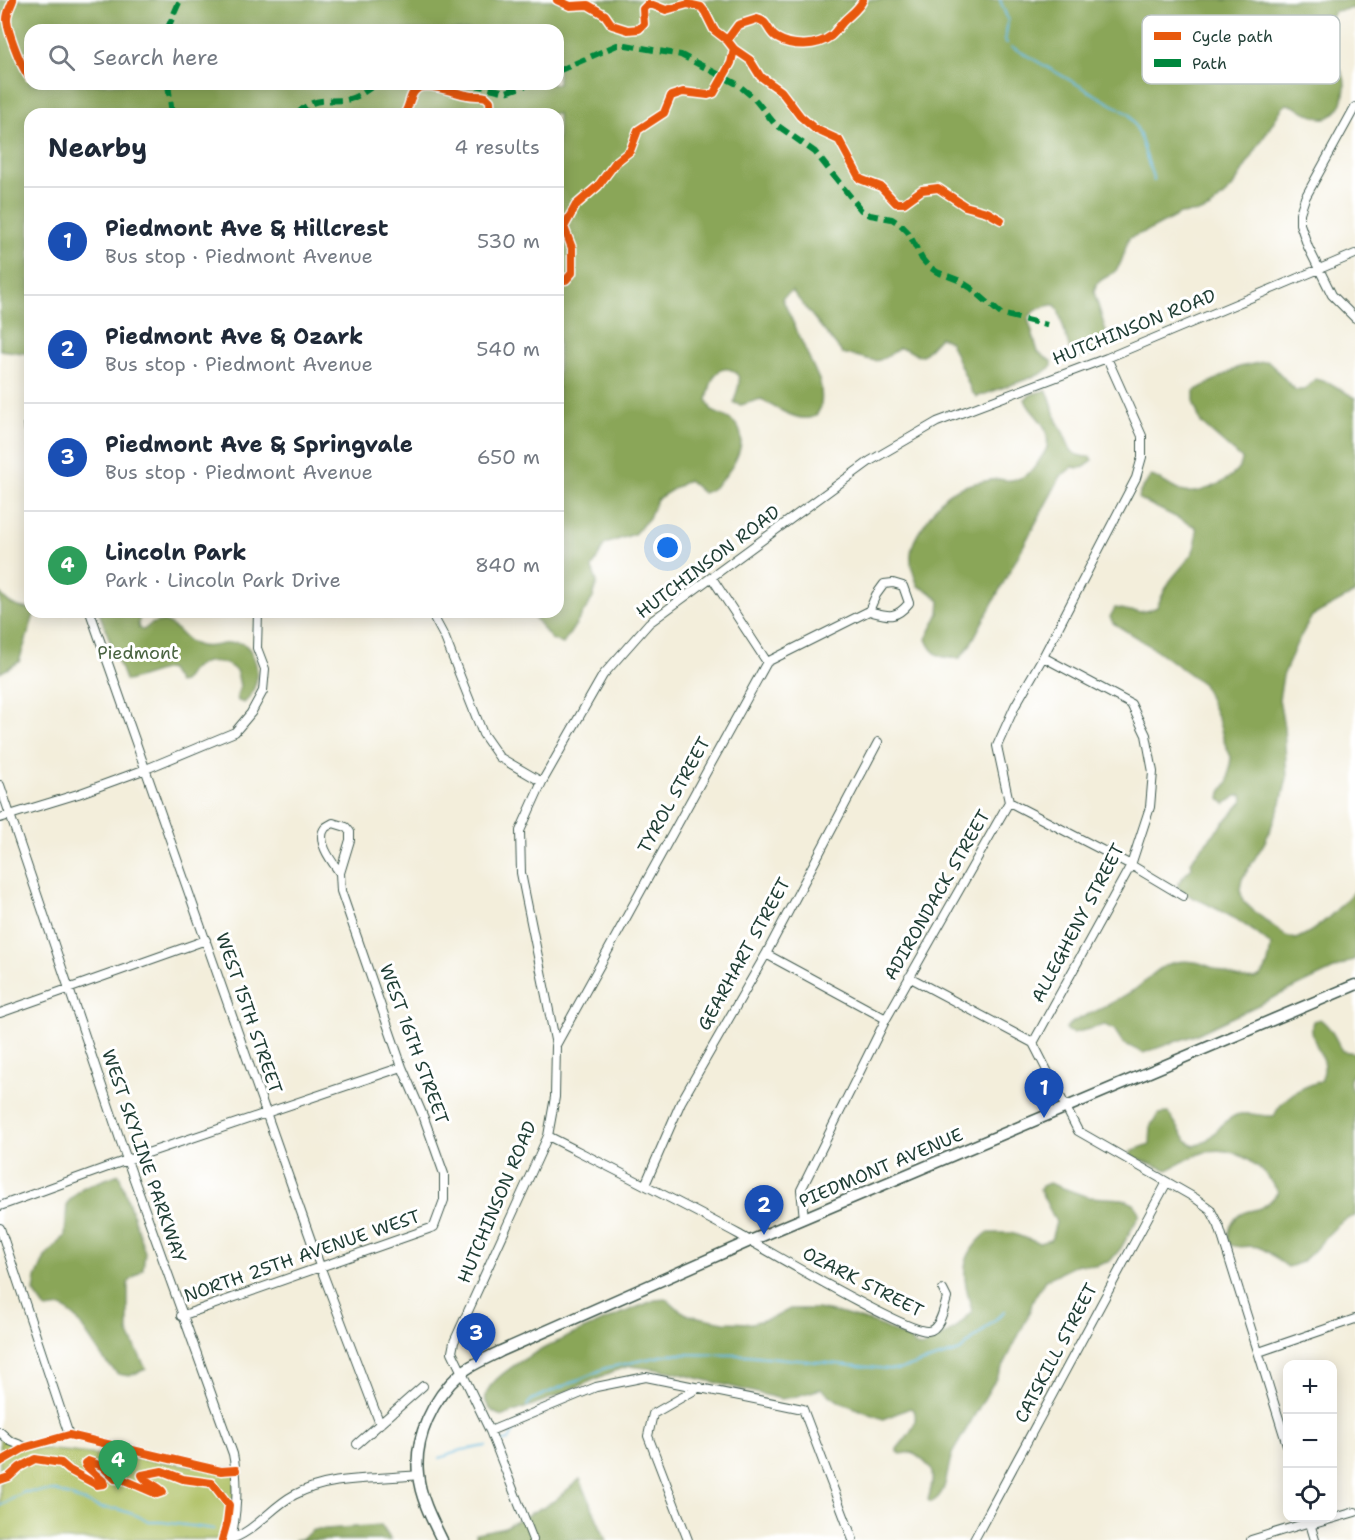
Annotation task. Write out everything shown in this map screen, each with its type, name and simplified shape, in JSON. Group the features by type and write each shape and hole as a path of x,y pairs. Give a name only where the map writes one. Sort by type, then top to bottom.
{"main road":[{"name":"PIEDMONT AVENUE","path":"442,1540 427,1507 418,1475 420,1442 431,1411 442,1394 461,1373 501,1351 750,1241 1355,985"}],"street":[{"path":"1355,107 1305,198 1300,213 1300,224 1308,247 1332,295 1355,318"},
{"name":"HUTCHINSON ROAD","path":"533,1540 490,1431 452,1352 454,1342 548,1136 555,1096 556,1045 521,873 520,831 542,782 603,675 649,623 870,461 937,422 1107,358 1355,254"},
{"name":"ADIRONDACK STREET","path":"804,1218 801,1190 886,1019 1010,802 997,746 1015,706 1136,478 1142,457 1142,436 1107,358"},
{"path":"712,578 767,662 869,610 884,584 893,583 903,586 909,603 900,614 888,616 869,610"},
{"name":"WEST 15TH STREET","path":"92,618 320,1266 380,1424"},
{"path":"0,818 78,794 236,732 251,713 263,691 265,669 257,648 258,618"},
{"path":"434,618 446,638 483,734 499,757 542,782"},
{"name":"ALLEGHENY STREET","path":"1033,1043 1131,865 1150,807 1153,772 1146,735 1131,704 1043,657"},
{"name":"TYROL STREET","path":"556,1045 767,662"},
{"name":"GEARHART STREET","path":"645,1185 681,1102 765,954 878,742"},
{"name":"WEST SKYLINE PARKWAY","path":"0,784 181,1316 233,1454 236,1470 237,1511 231,1540"},
{"path":"1010,802 1131,865 1183,896"},
{"name":"WEST 16TH STREET","path":"340,873 325,853 322,835 325,828 333,823 346,827 350,832 351,840 340,873 341,891 402,1067 424,1118 444,1174 444,1200 434,1227"},
{"path":"0,1013 206,940"},
{"path":"765,954 886,1019"},
{"path":"909,977 1033,1043 1078,1131 1195,1198 1210,1209 1219,1226 1283,1434"},
{"path":"0,1206 127,1160 402,1067"},
{"name":"OZARK STREET","path":"548,1136 645,1185 916,1330 934,1329 947,1298 943,1290"},
{"name":"CATSKILL STREET","path":"974,1540 1167,1182"},
{"name":"NORTH 25TH AVENUE WEST","path":"181,1316 434,1227"},
{"path":"0,1228 69,1435"},
{"path":"1259,1352 1355,1318"},
{"path":"490,1431 596,1387 646,1377 803,1409 853,1540"},
{"path":"357,1444 423,1386"},
{"path":"688,1540 648,1436 653,1414 700,1387"},
{"path":"0,1432 10,1441 26,1447"},
{"path":"0,1462 26,1447 69,1435 221,1471 236,1470"},
{"path":"227,1540 231,1540 266,1518 293,1496 331,1481 418,1475"},
{"path":"1337,1517 1355,1512"},
{"path":"1251,1540 1303,1522"},
{"path":"1310,1522 1315,1540"}],"green space":[{"path":"0,0 1355,0 1355,8 1335,11 1332,15 1142,15 1142,84 1340,84 1340,70 1344,78 1345,89 1342,103 1329,117 1316,117 1287,104 1282,108 1232,188 1210,208 1201,212 1180,214 1129,238 1119,266 1099,282 1094,292 1108,338 1107,346 1094,353 1081,358 1072,357 1058,309 1055,305 1044,307 1032,313 1028,319 1038,352 1052,362 1052,366 1041,374 977,397 972,392 950,342 940,337 924,354 919,356 899,348 877,361 843,354 792,291 782,298 820,382 819,411 813,417 805,418 783,412 761,399 741,405 734,403 739,384 738,376 728,369 717,373 707,400 712,411 731,420 739,429 740,447 732,467 718,484 703,493 688,480 657,499 649,518 634,534 605,544 592,568 597,582 593,598 563,644 551,639 535,618 564,618 564,108 24,108 24,353 0,350"},
{"path":"1267,361 1295,390 1304,390 1315,379 1330,383 1355,398 1355,593 1312,616 1283,676 1279,699 1284,727 1287,778 1281,803 1265,842 1242,879 1240,889 1243,901 1255,912 1286,936 1296,939 1321,924 1355,890 1355,959 1195,1035 1143,1053 1123,1043 1114,1029 1105,1025 1073,1033 1067,1031 1066,1028 1071,1023 1134,990 1158,970 1174,963 1195,962 1234,977 1257,978 1266,968 1271,945 1235,919 1178,888 1178,883 1192,867 1191,862 1196,854 1243,801 1242,795 1236,796 1225,804 1220,799 1221,792 1228,782 1231,757 1203,684 1155,649 1113,623 1110,617 1115,608 1141,612 1157,607 1170,581 1190,557 1196,544 1196,527 1139,499 1140,492 1151,476 1180,491 1201,491 1228,478 1240,466 1242,459 1201,423 1194,404 1194,391 1239,367"},
{"path":"1046,390 1056,420 1071,450 1077,455 1090,457 1092,460 1086,466 1073,467 1061,476 970,645 960,658 939,655 931,649 926,639 939,613 940,601 930,592 918,586 911,562 914,541 936,507 948,494 963,486 981,482 1016,479 1035,467 1046,449 1046,431 1025,399 1032,394"},
{"path":"0,593 13,605 24,608 24,618 33,618 19,662 0,673"},
{"name":"Piedmont","path":"101,618 140,618 139,629 143,630 154,623 167,623 187,640 200,646 241,643 251,652 257,671 255,686 244,703 238,701 240,686 237,672 221,662 203,663 197,666 183,682 178,683 170,670 166,669 125,680"},
{"path":"1320,1019 1330,1029 1342,1051 1355,1053 1355,1072 1350,1083 1355,1095 1355,1216 1336,1226 1307,1258 1288,1267 1258,1247 1236,1247 1229,1244 1230,1227 1235,1220 1245,1212 1265,1205 1278,1192 1266,1175 1250,1161 1231,1152 1210,1151 1193,1156 1167,1170 1131,1156 1131,1151 1150,1144 1151,1125 1159,1114 1168,1113 1186,1139 1194,1146 1201,1144 1236,1115 1274,1116 1293,1093 1321,1081 1324,1065 1312,1029 1313,1021"},
{"path":"119,1174 145,1252 143,1269 128,1283 128,1332 146,1369 129,1376 118,1374 105,1361 76,1318 62,1307 46,1309 34,1292 36,1278 45,1257 65,1236 67,1203 82,1188"},
{"path":"1049,1183 1088,1197 1123,1199 1134,1204 1140,1214 1121,1248 1110,1261 1096,1266 1078,1264 1045,1280 1033,1300 1028,1316 1005,1363 953,1452 941,1493 931,1502 928,1500 932,1483 929,1467 911,1452 901,1454 897,1452 915,1421 914,1410 910,1408 883,1419 840,1402 821,1389 781,1399 669,1371 630,1366 503,1416 493,1412 486,1402 489,1388 504,1373 528,1357 587,1328 655,1300 667,1299 688,1315 724,1322 752,1323 775,1317 790,1309 817,1309 877,1324 909,1339 916,1346 923,1347 955,1329 972,1311 966,1288 965,1268 971,1251 987,1233 1011,1233 1039,1243 1051,1240 1056,1222 1040,1190 1042,1186"},
{"path":"0,1432 26,1447 236,1470 232,1539 0,1540"},
{"path":"580,1479 606,1540 476,1540 476,1533 505,1527 554,1501"},
{"path":"381,1525 391,1540 294,1540 301,1539 313,1530"}],"waterway":[{"path":"1000,0 1008,20 1005,41 1007,43"},
{"path":"1012,47 1129,114 1139,133 1154,181"},
{"path":"527,1406 531,1400 606,1368 671,1354 747,1355 898,1370 960,1351 1005,1311"},
{"path":"500,1442 509,1440 518,1423"},
{"path":"440,1458 462,1450 486,1446"},
{"path":"0,1506 24,1492 56,1491 101,1508 118,1509 148,1522 214,1529"}],"marked path":[{"path":"170,24 180,0"},
{"path":"564,68 617,45 626,45 681,55 737,84 753,97 774,123 815,152 861,210 870,215 892,219 900,224 908,232 928,266 971,288 1001,314 1047,325"},
{"path":"169,90 171,108"},
{"path":"303,108 315,102 354,98 368,90"},
{"path":"498,90 506,92 512,90"}],"cycle path":[{"path":"13,0 7,19 12,40 24,68"},
{"path":"557,0 570,6 588,5 605,15 612,25 628,30 639,29 644,24 643,9 647,5 666,10 688,4 701,7 714,30 750,60 760,76 781,91 800,116 815,129 839,140 860,179 881,187 896,203 904,203 922,190 938,188 965,206 987,212 1001,220"},
{"path":"727,40 738,25 757,19 764,22 774,36 783,41 797,44 819,42 833,34 863,0"},
{"path":"564,227 576,205 598,186 616,162 630,151 638,130 664,113 671,96 683,92 708,95 714,93 731,63 734,49"},
{"path":"407,108 416,90"},
{"path":"448,90 470,96 486,97 490,101 491,108"},
{"path":"564,227 572,248 572,273 564,280"},
{"path":"0,1462 26,1447 69,1435 221,1471 236,1470"},
{"path":"0,1480 9,1477 20,1467 35,1459 61,1463 69,1470 97,1485 104,1484 86,1466 85,1463 88,1461 102,1466 115,1479 122,1479 157,1494 163,1492 142,1475 162,1471 183,1479 212,1483 229,1505 222,1540"}],"place":[{"name":"Piedmont Ave & Hillcrest","path":"1044,1118"},
{"name":"Piedmont Ave & Ozark","path":"764,1235"},
{"name":"Piedmont Ave & Springvale","path":"476,1363"},
{"name":"Lincoln Park","path":"118,1490"}]}
